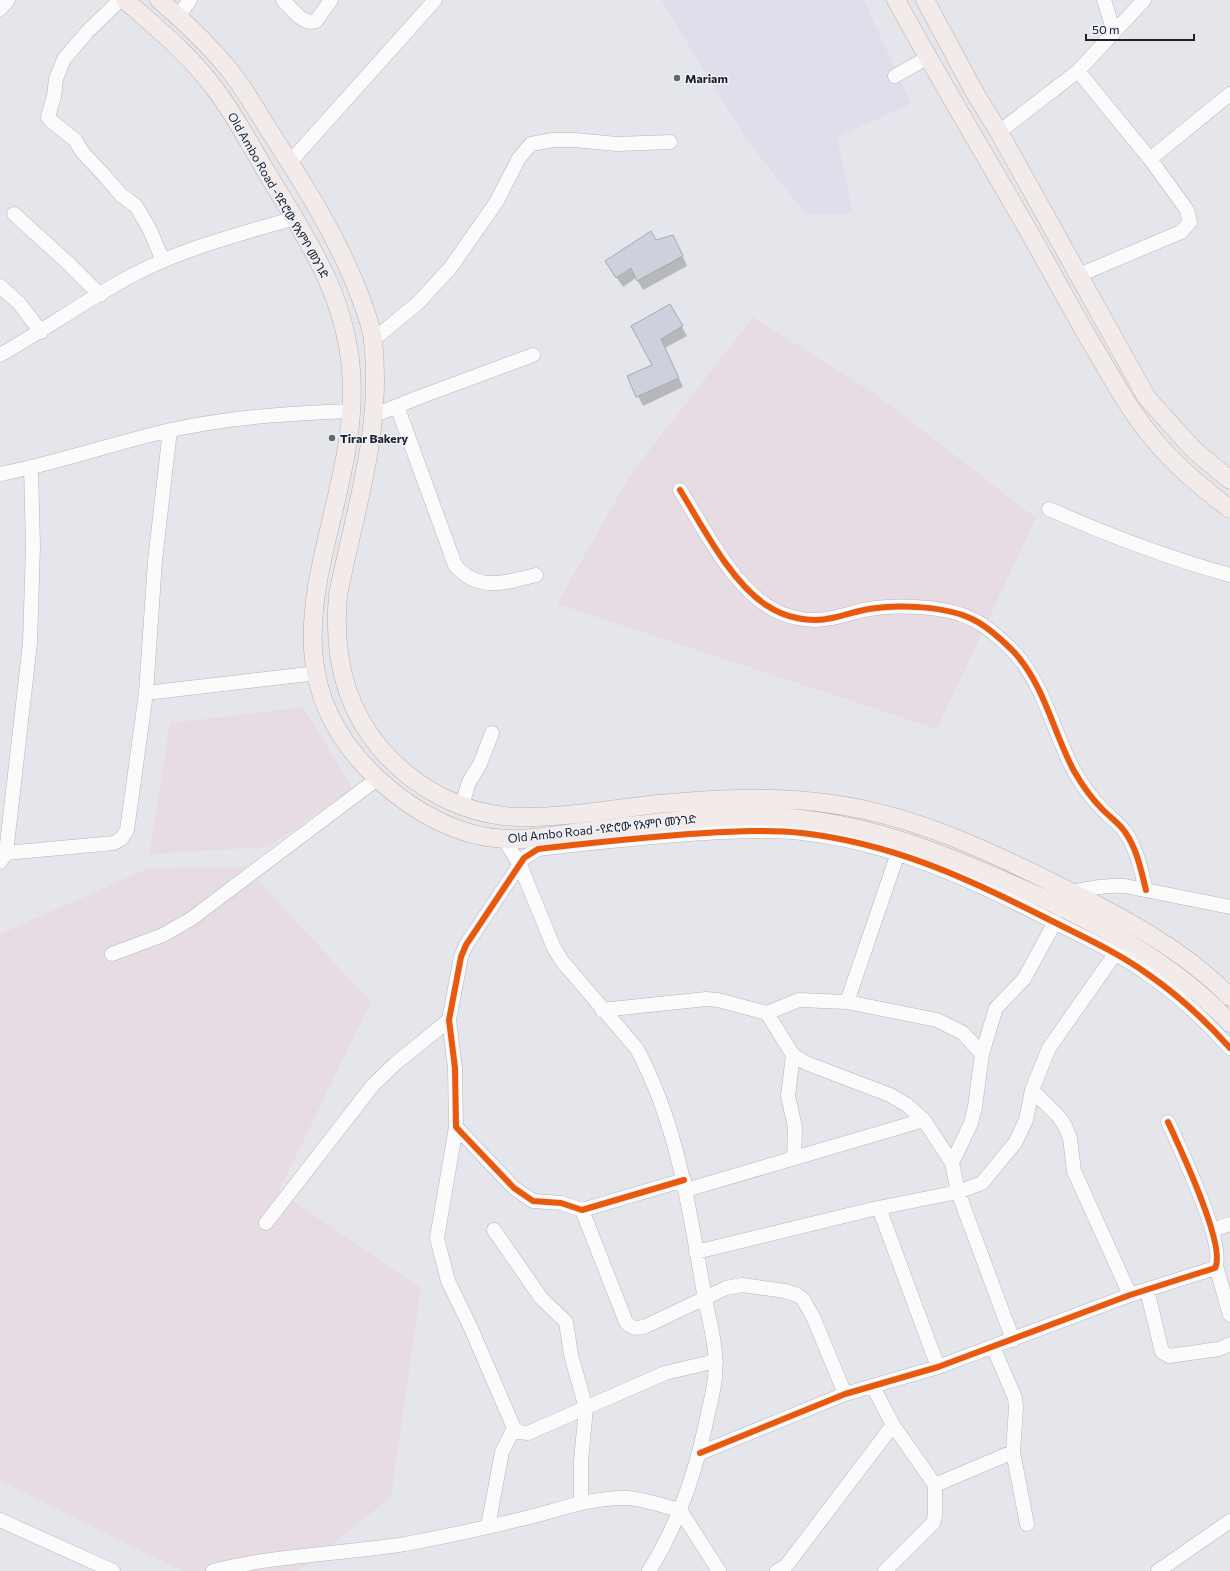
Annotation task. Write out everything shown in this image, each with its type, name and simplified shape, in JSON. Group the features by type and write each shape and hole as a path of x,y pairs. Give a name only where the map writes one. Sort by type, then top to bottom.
{"main road":[{"name":"Old Ambo Road -የድሮው የአምቦ መንገድ","path":"125,0 165,34 215,89 295,218 326,274 336,299 348,346 352,373 352,412 348,450 320,566 313,609 313,648 317,673 325,701 339,730 351,750 377,779 415,808 443,824 462,831 508,840 706,817 781,817 832,824 882,834 953,858 995,876 1059,915 1124,940 1163,964 1209,1001 1230,1023"},
{"name":"Old Ambo Road -የድሮው የአምቦ መንገድ","path":"159,0 208,45 232,73 290,162 339,247 367,315 373,340 375,415 367,469 338,595 336,616 340,663 344,681 351,700 371,737 393,763 407,776 429,790 456,803 484,812 517,817 708,800 755,799 832,803 912,822 966,842 1073,892 1152,936 1196,968 1230,997"},
{"path":"896,0 1028,230 1077,320 1129,408 1152,437 1180,468 1230,509"},
{"path":"925,0 976,95 999,132 1147,398 1194,450 1230,480"},
{"path":"916,37 937,24"},
{"path":"343,324 367,315"},
{"path":"1129,408 1147,398"},
{"path":"443,824 456,803"},
{"path":"995,876 1006,860"}],"street":[{"path":"0,9 8,0"},
{"path":"120,0 87,32 64,58 56,79 54,96 48,117 75,140 83,152 117,190 136,206 149,228 164,261"},
{"path":"178,16 190,0"},
{"path":"283,0 302,19 313,22 316,21 331,0"},
{"path":"290,162 435,0"},
{"path":"1104,0 1114,32"},
{"path":"999,132 1078,71 1144,0"},
{"path":"894,76 928,58"},
{"path":"1078,71 1150,159 1187,210 1190,222 1181,232 1079,275"},
{"path":"1150,159 1230,94"},
{"path":"373,340 419,302 451,267 497,201 519,158 531,144 553,140 574,140 617,144 670,142"},
{"path":"14,214 68,263 100,295"},
{"path":"0,354 41,332 131,276 164,261 245,233 295,218"},
{"path":"0,286 19,303 41,332"},
{"path":"375,415 533,355"},
{"path":"397,406 455,565 462,573 478,581 505,583 536,575"},
{"path":"0,474 31,468 170,430 215,421 261,416 352,412"},
{"path":"31,468 33,546 30,643 3,858 114,843 121,839 127,830 146,693 155,561 170,430"},
{"path":"680,490 733,573 750,593 767,606 784,614 796,618 816,620 832,618 871,608 896,607 932,609 973,620 994,634 1013,651 1027,668 1040,692 1078,778 1101,808 1124,830 1139,861 1146,890"},
{"path":"1049,509 1091,527 1160,553 1197,566 1230,574"},
{"path":"146,693 317,673"},
{"path":"456,803 480,764 492,732"},
{"path":"112,954 163,935 191,919 377,779"},
{"path":"716,1361 665,1373 528,1433 520,1432 514,1428 470,1326 448,1282 437,1238 456,1127 455,1068 449,1020 460,957 466,945 520,865 530,853 538,849 652,837 762,831 801,833 842,839 898,853 962,876 1059,915 1115,954 1148,974 1172,992 1197,1013 1230,1048"},
{"path":"508,840 538,849"},
{"path":"508,840 520,865 554,948 562,961 602,1010 637,1049 646,1066 668,1120 685,1185 704,1298 713,1335 716,1361 715,1380 700,1453 680,1510 659,1555 649,1571"},
{"path":"847,1002 898,853"},
{"path":"952,1163 970,1123 975,1107 982,1054 996,1008 1024,979 1073,892 1109,885 1146,890 1230,907"},
{"path":"696,1252 879,1208 958,1192 982,1183 1015,1143 1026,1120 1032,1090 1049,1048 1115,954"},
{"path":"602,1010 706,999 718,1000 767,1013 799,1000 847,1002 937,1020 963,1033 982,1054"},
{"path":"767,1013 793,1055 806,1063 890,1095 907,1105 924,1120 952,1163 958,1192 1014,1340"},
{"path":"266,1223 373,1085 396,1063 449,1020"},
{"path":"793,1055 788,1096 794,1127 794,1158"},
{"path":"1032,1090 1059,1117 1065,1126 1070,1138 1074,1171 1130,1295"},
{"path":"456,1127 521,1194 533,1201 562,1203 582,1210 794,1158 924,1120"},
{"path":"1168,1122 1194,1180 1212,1230 1216,1266 1230,1315"},
{"path":"879,1208 938,1367"},
{"path":"582,1210 626,1322 631,1327 636,1329 646,1326 726,1288 742,1285 785,1292 803,1299 820,1333 845,1394"},
{"path":"1212,1230 1230,1224"},
{"path":"494,1230 541,1298 566,1322 571,1355 586,1408 581,1461 581,1502"},
{"path":"700,1453 845,1394 938,1367 1014,1340 1130,1295 1210,1271 1216,1266"},
{"path":"1147,1290 1164,1355 1169,1356 1219,1349 1230,1344"},
{"path":"993,1347 1016,1403 1013,1452 1026,1524"},
{"path":"873,1387 893,1425 935,1485 936,1516 933,1523 885,1571"},
{"path":"785,1569 893,1425"},
{"path":"488,1526 502,1452 514,1428"},
{"path":"935,1485 1013,1452"},
{"path":"212,1571 286,1557 393,1545 518,1520 581,1502 629,1498 680,1510 719,1571"},
{"path":"0,1520 113,1571"},
{"path":"1158,1571 1230,1521"}],"shaded area":[{"path":"661,0 864,0 911,104 837,137 853,214 806,214 746,139"},
{"path":"753,317 877,395 1036,518 937,729 557,604 630,475"},
{"path":"303,707 353,789 268,847 149,854 170,723"},
{"path":"246,867 371,1002 279,1191 421,1288 391,1497 299,1571 182,1571 0,1481 0,934 149,868"}],"building":[{"path":"651,231 656,240 673,235 683,256 637,281 631,268 616,278 605,261"},
{"path":"670,304 683,326 661,339 679,378 636,397 627,376 652,365 631,326"}],"cycle path":[{"path":"680,490 729,568 753,595 766,605 781,613 806,620 815,620 832,618 880,607 922,607 963,615 985,626 995,634 1014,652 1034,679 1074,771 1087,792 1120,826 1133,845 1146,890"},
{"path":"684,1180 582,1210 561,1203 533,1201 514,1188 456,1127 455,1068 449,1020 461,957 466,945 524,858 538,849 689,834 774,831 802,833 834,838 895,853 925,863 983,887 1110,950 1149,975 1181,1000 1230,1048"},
{"path":"700,1453 845,1394 938,1367 1130,1295 1215,1268 1217,1257 1208,1219 1191,1173 1168,1122"}],"place":[{"name":"Mariam","path":"677,78"},
{"name":"Tirar Bakery","path":"332,438"}]}
